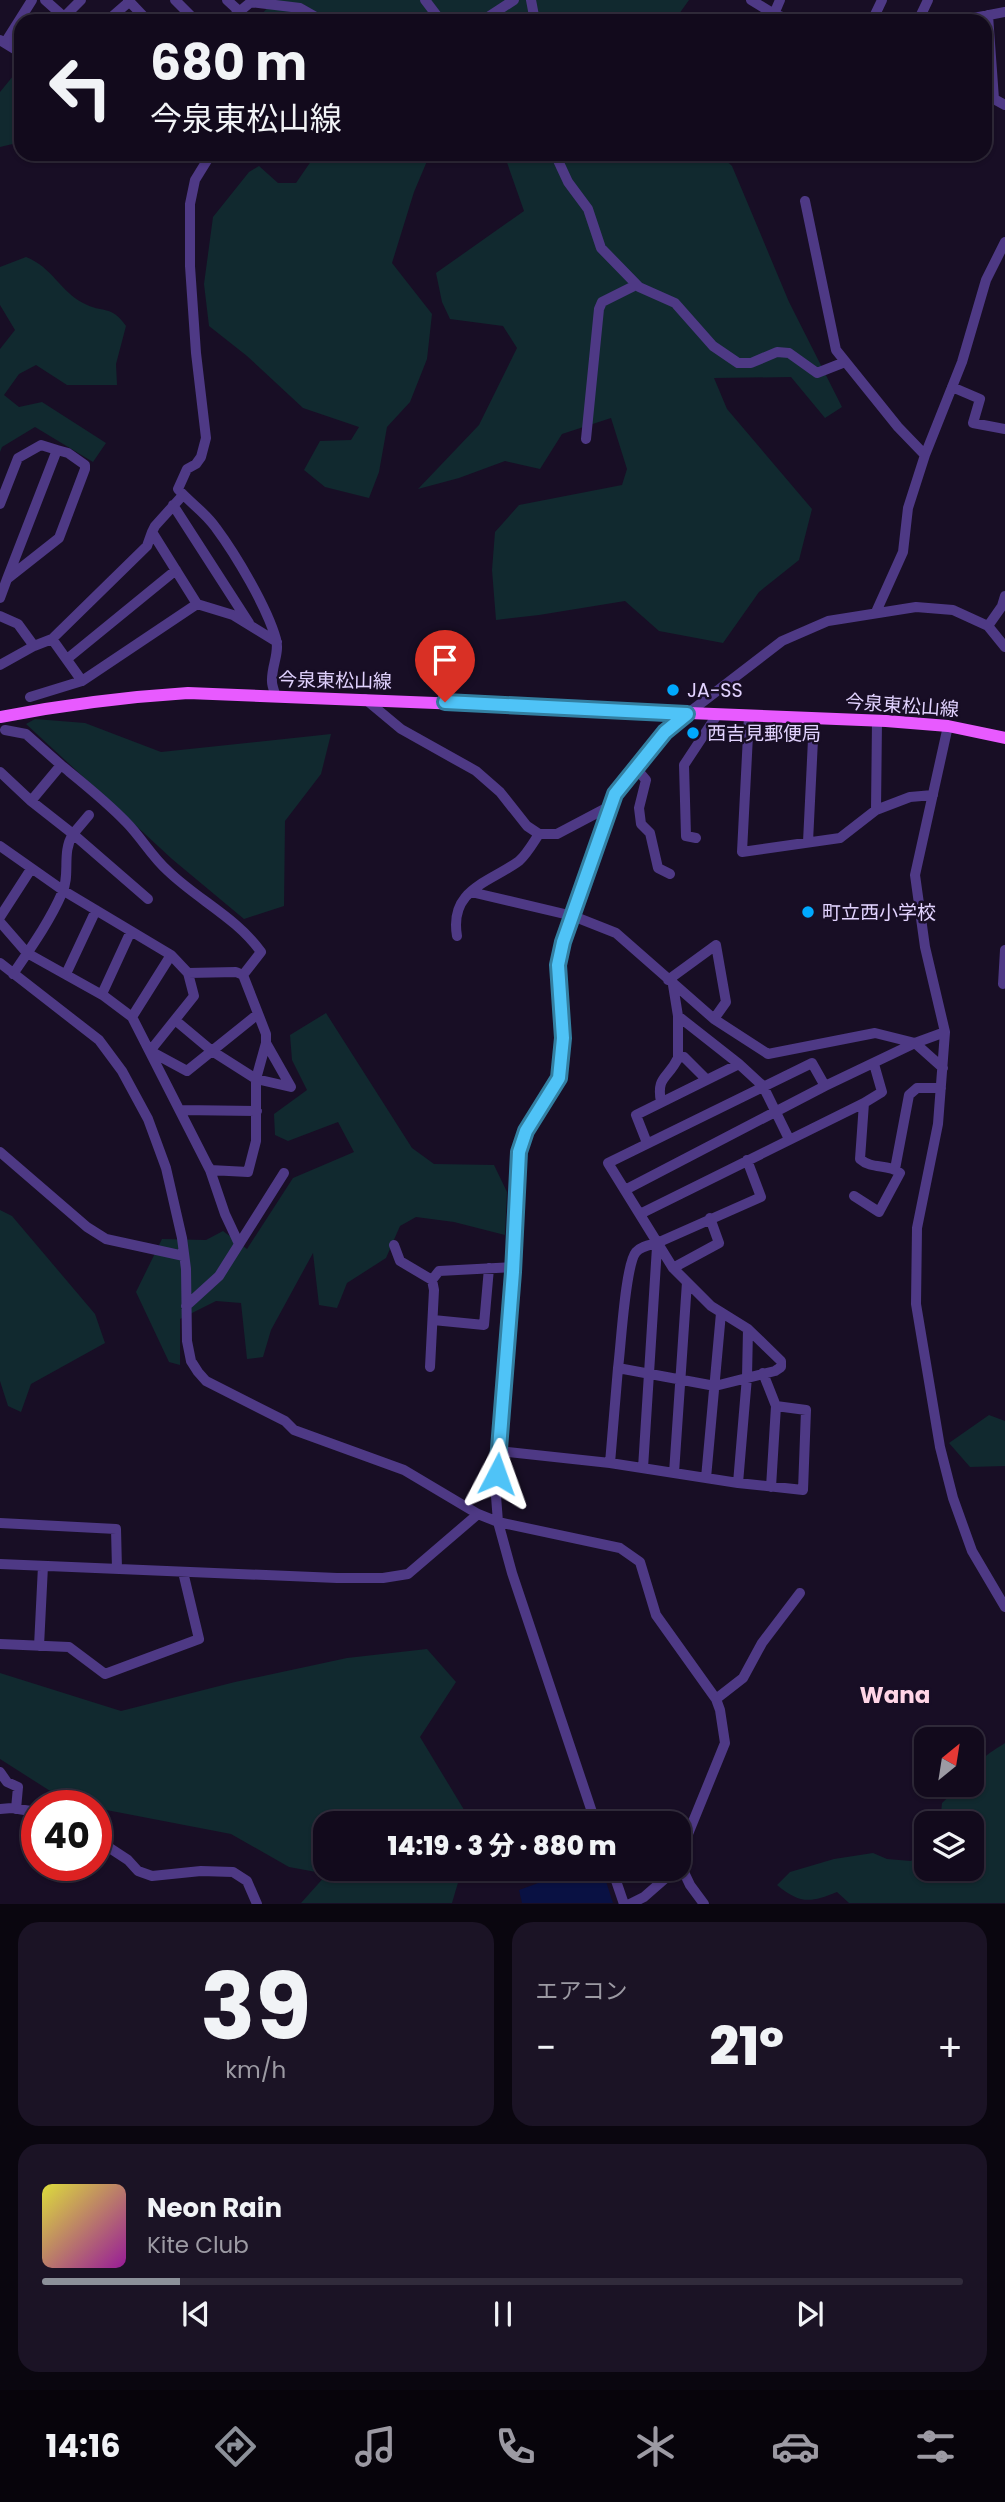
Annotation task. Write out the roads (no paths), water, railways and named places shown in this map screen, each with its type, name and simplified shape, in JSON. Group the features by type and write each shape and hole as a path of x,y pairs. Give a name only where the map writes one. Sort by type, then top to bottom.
{"main road":[{"name":"今泉東松山線","path":"0,717 65,704 188,693 877,721 948,726 1005,738"}],"street":[{"path":"45,0 57,14"},
{"path":"66,14 80,0"},
{"path":"175,0 189,14"},
{"path":"227,0 239,11"},
{"path":"425,0 436,14"},
{"path":"493,14 514,0"},
{"path":"751,0 774,14 779,0"},
{"path":"115,14 129,1 141,14"},
{"path":"236,14 251,2 300,8 311,14"},
{"path":"2,41 14,25"},
{"path":"992,71 994,99 1005,105"},
{"path":"207,161 195,180 190,204 190,265 196,353 206,438 201,457 187,469 178,489 193,500 216,527 257,597 277,642 272,681 276,698"},
{"path":"558,161 568,182 589,209 601,248 636,285 675,303 713,346 738,363 751,363 777,352 789,353 817,373 845,362"},
{"path":"805,201 836,350 898,427 925,455"},
{"path":"876,612 903,552 908,508 925,455 952,387 986,280 1005,242"},
{"path":"586,439 599,309 603,302 636,285"},
{"path":"952,387 980,399 973,423 1005,429"},
{"path":"0,504 18,458 41,445 68,453 85,466 59,538 7,579"},
{"path":"0,597 57,450"},
{"path":"0,665 52,639 147,546 155,526 183,495"},
{"path":"173,505 250,625"},
{"path":"152,532 197,604 233,615 277,642"},
{"path":"67,659 176,570"},
{"path":"988,626 1002,606 1005,596"},
{"path":"30,697 82,681 197,604"},
{"path":"592,1811 512,1573 498,1522 496,1496 519,1152 526,1131 559,1078 563,1057 558,965 615,794 665,732 687,714 782,640 828,621 916,607 953,610 988,626 1004,644"},
{"path":"0,616 18,624 34,646"},
{"path":"52,639 82,681"},
{"path":"364,699 401,729 475,771 500,792 527,826 539,834 557,834 612,805"},
{"path":"696,838 686,836 684,765 717,715"},
{"path":"749,716 742,852 840,838 876,810 910,797 933,796"},
{"path":"808,842 814,719"},
{"path":"876,810 877,721"},
{"path":"948,726 915,875 925,947 945,1032 938,1124 917,1228 916,1304 937,1433 953,1498 972,1551 1005,1607"},
{"path":"2,732 26,734 126,822 166,870 231,919 253,941 261,953 243,975"},
{"path":"31,801 61,765"},
{"path":"635,767 646,780 639,808 642,824 650,833 658,868 670,874"},
{"path":"0,772 148,899"},
{"path":"13,974 64,891 68,842 89,815"},
{"path":"457,936 457,909 471,892 521,859 539,834"},
{"path":"1,849 64,891 171,955 188,973 194,996 150,1051"},
{"path":"31,869 0,920 27,953 102,994 132,1017 209,1167 225,1214 239,1244"},
{"path":"471,892 573,916 616,933 714,1019 768,1054 875,1033 915,1043 943,1068"},
{"path":"66,974 96,910"},
{"path":"102,994 131,931"},
{"path":"670,982 716,945 726,1002 714,1019"},
{"path":"1003,984 1005,950"},
{"path":"132,1017 171,955"},
{"path":"0,963 99,1040 122,1071 149,1119 166,1168 182,1238 187,1342 191,1361 206,1381 285,1421 294,1430 404,1470 478,1514 498,1522 620,1548 640,1562 656,1615 716,1699 725,1743 691,1827"},
{"path":"188,973 236,972 243,975 266,1034 256,1079 256,1141 248,1172 210,1170 209,1167"},
{"path":"662,1102 658,1086 678,1058 678,1016 670,982"},
{"path":"150,1051 187,1071 258,1014"},
{"path":"678,1016 763,1086 789,1139"},
{"path":"174,1020 212,1051 256,1079 291,1087 266,1043"},
{"path":"625,1190 825,1086 915,1043 945,1032"},
{"path":"678,1058 684,1058 706,1079"},
{"path":"618,1368 715,1386 775,1371 781,1367 781,1361 748,1329 711,1306 673,1268 608,1163 812,1063 825,1086"},
{"path":"647,1143 636,1115 738,1064"},
{"path":"640,1214 882,1092 874,1064"},
{"path":"895,1169 909,1095 917,1088 941,1088"},
{"path":"854,1196 878,1212 900,1174 895,1169 867,1166 859,1159 864,1103"},
{"path":"180,1110 257,1111"},
{"path":"0,1152 86,1227 106,1239 184,1256"},
{"path":"610,1463 629,1273 635,1253 641,1248 761,1197 747,1160"},
{"path":"186,1306 219,1276 284,1173"},
{"path":"673,1268 719,1243 710,1218"},
{"path":"643,1468 657,1243"},
{"path":"394,1245 400,1261 432,1280 434,1290 430,1367"},
{"path":"432,1280 439,1271 513,1267"},
{"path":"433,1320 484,1325 489,1268"},
{"path":"674,1473 687,1282"},
{"path":"706,1478 722,1313"},
{"path":"738,1483 747,1377 748,1329"},
{"path":"763,1374 776,1406 771,1487"},
{"path":"499,1451 610,1463 803,1490 806,1410 776,1406"},
{"path":"0,1564 337,1578 398,1577 408,1574 478,1514"},
{"path":"0,1523 116,1529 117,1569"},
{"path":"39,1646 43,1566"},
{"path":"0,1644 69,1647 105,1674 199,1639 183,1572"},
{"path":"716,1699 743,1678 762,1643 800,1593"},
{"path":"0,1772 7,1782 18,1787 16,1809"},
{"path":"1,1808 21,1810"},
{"path":"112,1850 128,1860 138,1871 152,1877 201,1871 233,1872 247,1881 257,1903"},
{"path":"616,1881 624,1903"},
{"path":"630,1903 644,1897 663,1881"},
{"path":"688,1881 704,1903"}],"place":[{"name":"JA-SS","path":"673,690"},
{"name":"西吉見郵便局","path":"693,733"},
{"name":"町立西小学校","path":"808,912"}],"district":[{"name":"Wana","path":"895,1695"}]}
